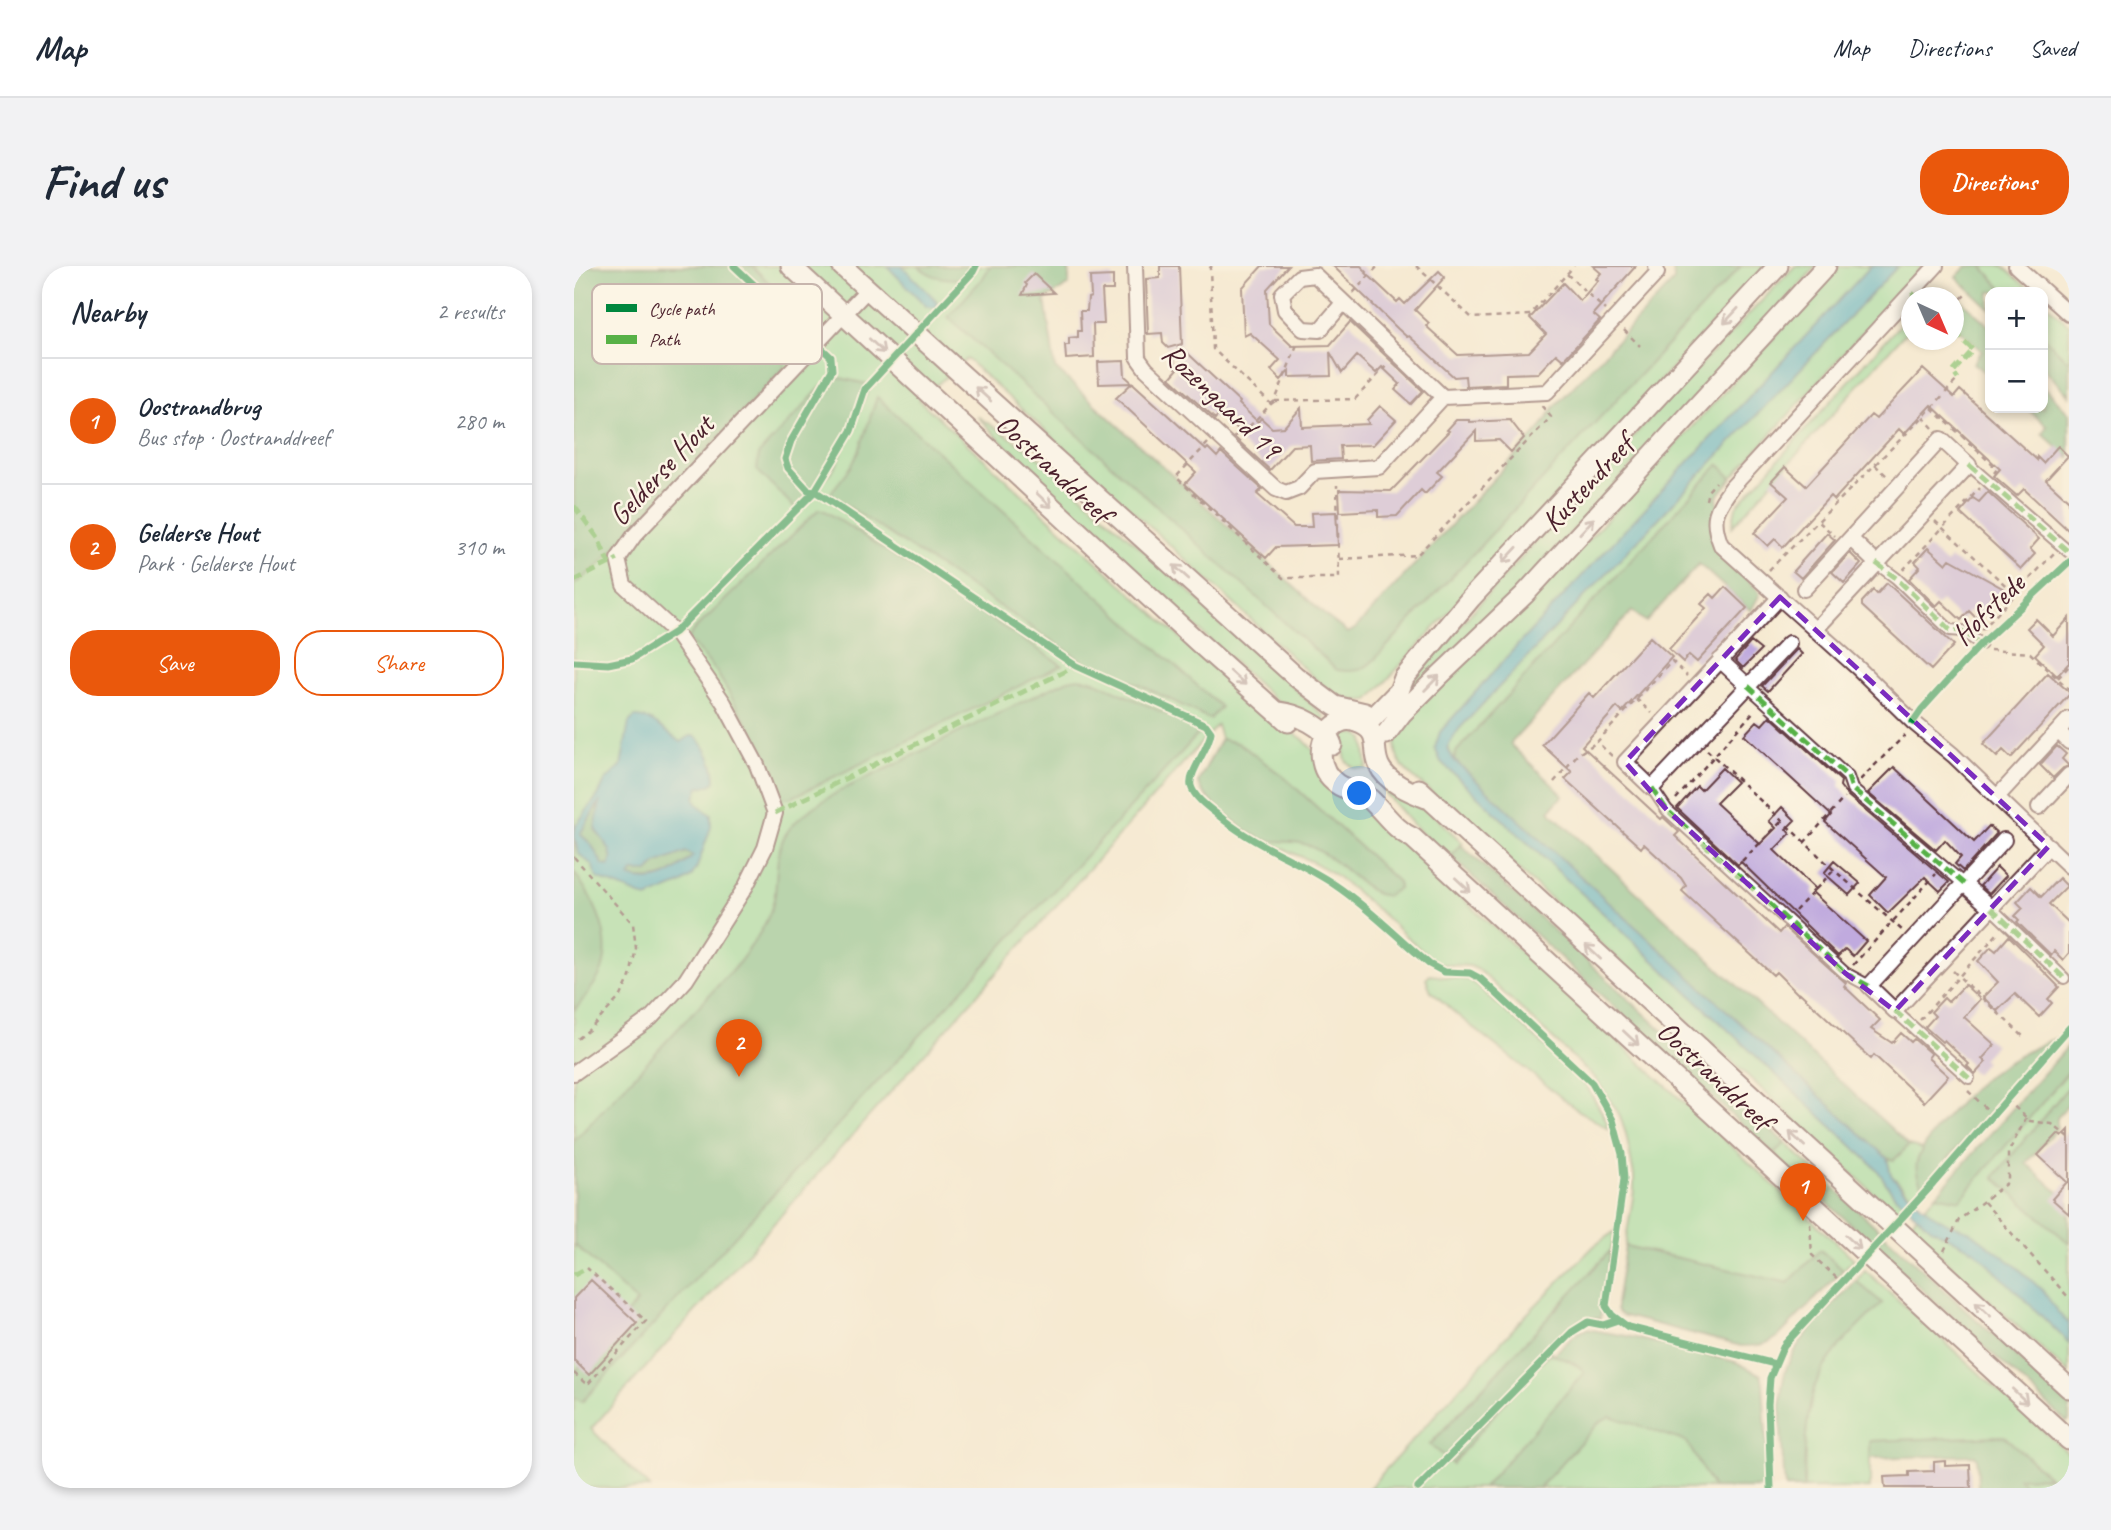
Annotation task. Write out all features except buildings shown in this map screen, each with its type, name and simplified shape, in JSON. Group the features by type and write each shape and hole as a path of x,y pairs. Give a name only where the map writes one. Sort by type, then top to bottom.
{"main road":[{"name":"Oostranddreef","path":"791,266 810,284"},
{"name":"Oostranddreef","path":"822,295 1286,721 1312,735 1332,727 1294,676 842,266"},
{"name":"Kustendreef","path":"1368,719 1391,685 1404,678 1471,598 1778,266"},
{"name":"Kustendreef","path":"1386,734 1402,713 1524,594 1826,266"},
{"path":"1368,719 1377,742 1374,776"},
{"path":"1368,719 1386,734 1391,750 1374,776 1337,784 1326,773 1321,758 1332,727 1352,720 1368,719"},
{"name":"Oostranddreef","path":"1374,776 1426,798 2069,1388"},
{"name":"Oostranddreef","path":"1374,776 1413,838 2069,1440"}],"street":[{"name":"Rozengaard 19","path":"1135,266 1138,358 1146,369 1276,489 1286,493 1299,488 1315,471 1344,471"},
{"path":"1344,471 1379,467 1443,397 1547,392 1657,274 1656,266"},
{"path":"1936,266 1741,477 1721,502 1714,517 1716,531 1721,545 1913,722 1953,755 2069,866"},
{"path":"2016,266 2069,314"},
{"path":"1343,303 1320,330 1303,329 1285,310 1282,294 1299,277 1315,275 1443,397"},
{"name":"Gelderse Hout","path":"822,338 867,289"},
{"name":"Gelderse Hout","path":"574,1073 651,1018 686,980 746,886 765,848 775,813 757,765 724,702 675,632 624,586 618,559 634,536 797,364"},
{"path":"1804,589 1941,439 2065,549"},
{"path":"1815,630 1969,465"},
{"name":"Hofstede","path":"1848,542 1896,578 1950,630 1962,631 1977,642"},
{"path":"1780,597 1625,762 1652,788 1667,810 1845,973 1869,986 1969,1078"},
{"path":"1652,788 1789,643"},
{"path":"1720,660 1848,777 1852,789 1991,908 2064,978"},
{"path":"1997,797 2069,719"},
{"path":"2058,731 2069,742"},
{"path":"2039,807 2069,775"},
{"path":"1869,986 2004,840"},
{"path":"1895,1011 2049,846"}],"path":[{"path":"1212,266 1213,349 1271,404"},
{"path":"1343,303 1378,266"},
{"path":"1416,266 1472,318 1530,315 1574,266"},
{"path":"1567,274 1640,346"},
{"path":"1964,290 1975,301"},
{"path":"1964,296 1967,293"},
{"path":"1230,446 1275,401 1303,329"},
{"path":"1275,401 1356,399 1397,354"},
{"path":"1760,580 1958,379"},
{"path":"1339,559 1417,555 1551,417 1529,393"},
{"path":"1217,434 1176,477 1283,578 1339,578 1344,471"},
{"path":"1818,521 1848,542"},
{"path":"1937,523 2015,594"},
{"path":"2065,549 2015,594 1977,642 1993,652 2030,653 2069,689"},
{"path":"1554,782 1577,755 1597,742 1672,662 1687,676"},
{"path":"2058,678 2069,666"},
{"path":"1636,699 1662,722"},
{"path":"1667,810 1764,700"},
{"path":"1804,843 1909,731 1913,722"},
{"path":"1698,740 1804,843 1900,928"},
{"path":"1597,742 1614,758 1625,762"},
{"path":"1734,870 1782,821"},
{"path":"574,857 633,924 636,948 630,976 621,996 574,1042"},
{"path":"1845,973 1894,923 1942,867"},
{"path":"1787,920 1834,870"},
{"path":"1913,1027 2007,923"},
{"path":"1942,961 2025,1038"},
{"path":"1985,1125 2015,1090"},
{"path":"1968,1092 1993,1115"},
{"path":"2007,1100 2030,1121 2052,1124 2069,1138"},
{"path":"1944,1252 1959,1220 2008,1182 2008,1153 2026,1118"},
{"path":"1984,1202 2069,1298"},
{"path":"1810,1224 1812,1255 1842,1283"},
{"path":"574,1373 587,1385 646,1321 587,1268"},
{"path":"1833,1292 1849,1275"}],"highlighted area":[{"path":"1780,597 2049,846 1895,1011 1845,973 1667,810 1625,762"}],"green space":[{"path":"574,266 1051,266 997,332 1374,660 1741,266 1765,266 1369,700 1343,698 1321,684 967,359 919,400 1264,714 1303,739 1395,836 1854,1259 1843,1270 1820,1250 1788,1283 1625,1246 1634,1175 1619,1114 1595,1078 1479,970 1470,966 1436,964 1335,875 1264,840 1298,841 1320,850 1377,894 1399,888 1398,882 1285,778 1240,744 1221,739 1217,725 591,1429 650,1488 574,1488"},
{"path":"574,266 752,266 770,284 592,284 592,364 785,364 784,368 598,566 574,585"},
{"path":"918,266 974,266 965,279 951,279 929,274"},
{"path":"990,266 1069,266 1069,284 1045,300 1055,368 1326,616 1348,633 1356,628 1538,431 1556,405 1674,281 1673,266 1741,266 1374,660 1361,669 1348,671 1337,670 948,317 983,278"},
{"path":"1795,266 1817,266 1491,619 1430,678 1385,712 1478,605 1663,404"},
{"path":"1840,266 1871,266 1513,650 1440,732 1435,748 1441,762 1876,1168 1894,1195 1905,1205 1897,1215 1721,1051 1413,777 1400,763 1395,745 1402,723 1552,579"},
{"path":"1898,266 1922,266 1732,478 1719,465 1456,752 1454,760 1447,747 1459,729"},
{"path":"1967,266 1982,266 2001,287 1985,287 1985,304 1956,277"},
{"path":"1982,266 2003,266 2027,287 2001,287"},
{"path":"1964,303 1985,322 1985,373 1973,363 1982,351 1964,334"},
{"path":"2048,306 2069,325 2069,362 2048,342"},
{"path":"1901,323 1901,337 1732,527 1736,507"},
{"path":"2048,342 2069,362 2069,396 2048,373"},
{"path":"836,377 871,385 836,466 796,509 757,470 759,454 822,386"},
{"path":"2048,391 2069,414 2069,458 2042,433 2047,426 2032,413 2048,413"},
{"path":"877,397 1221,707 1210,719 1084,662 832,496 832,491 851,467 859,451"},
{"path":"977,416 1034,453 1243,639 1325,717 1322,724 1274,699 1058,500"},
{"path":"1719,464 1732,478 1717,497 1725,557 1760,594 1751,611 1699,564 1646,622 1632,611 1510,744 1563,795 1549,811 1909,1145 1894,1160 1887,1158 1454,760 1456,752"},
{"path":"819,509 1062,665 791,798 782,798 745,720 716,671 688,639 693,631"},
{"path":"1068,680 1092,680 1202,730 582,1402 574,1397 574,1373 637,1302 574,1244 574,1141 737,965 755,940 773,904 778,857 786,834 803,815 836,793"},
{"path":"1346,733 1358,734 1364,739 1367,769 1354,768 1346,761 1341,736"},
{"path":"1221,739 1240,744 1285,778 1398,882 1399,888 1387,896 1377,894 1312,847 1258,838 1227,815 1207,797 1198,782"},
{"path":"1385,783 1428,810 1463,843 1448,859 1383,791"},
{"path":"600,801 595,829 610,851 609,866 603,865 591,844 580,834"},
{"path":"1461,845 1785,1143 1774,1154 1451,857"},
{"path":"686,852 693,856 672,873 648,880 629,877 633,872 648,872 656,864"},
{"path":"574,872 600,918 605,957 599,976 574,1011"},
{"path":"1430,975 1470,980 1587,1087 1609,1129 1576,1109 1456,1014 1431,991 1426,979"},
{"path":"2057,1038 1923,1187 1918,1178 1917,1162 1927,1142 1954,1108 1997,1069"},
{"path":"2069,1045 2069,1071 1960,1200 1936,1195"},
{"path":"2069,1071 2069,1086 1994,1177 2069,1243 2069,1374 1908,1225 1936,1195 1960,1199"},
{"path":"2069,1086 2069,1104 2057,1118 2057,1128 2026,1163 2069,1202 2069,1243 1994,1177"},
{"path":"1785,1143 1834,1188 1823,1199 1774,1154"},
{"path":"1909,1145 1922,1149 1917,1168 1923,1187 1913,1197 1891,1175 1887,1158 1894,1160"},
{"path":"1834,1188 2069,1405 2069,1420 2067,1422 1823,1199"},
{"path":"1615,1231 1611,1250 1430,1444 1452,1464 1532,1370 1551,1352 1582,1368 1584,1373 1483,1488 1369,1488 1524,1317 1594,1246"},
{"path":"1625,1246 1788,1283 1820,1250 1843,1270 1778,1337 1760,1345 1741,1346 1621,1315 1616,1310 1616,1304"},
{"path":"1611,1250 1600,1319 1584,1319 1565,1331 1548,1349 1551,1352 1532,1370 1452,1464 1430,1445"},
{"path":"1865,1270 2069,1454 2069,1488 2027,1488 2017,1478 2049,1476 2004,1436 1870,1441 1870,1488 1804,1488 1807,1423 1815,1386 1826,1363 1882,1303 1856,1281"},
{"path":"1856,1281 1882,1303 1844,1342 1820,1375 1807,1423 1804,1488 1785,1488 1781,1408 1788,1364 1809,1330"},
{"path":"1586,1329 1736,1362 1761,1375 1769,1488 1713,1488 1687,1442 1610,1416 1599,1422 1539,1488 1483,1488 1584,1373 1575,1364 1553,1355 1576,1334"},
{"path":"1610,1415 1687,1442 1713,1488 1539,1488 1599,1422"},
{"path":"2004,1436 2049,1477 2018,1478 2027,1488 1978,1488 1975,1455 1870,1458 1870,1441"}],"water":[{"path":"887,266 902,266 935,299 939,308 927,307"},
{"path":"1871,266 1898,266 1459,729 1447,748 1454,760 1887,1158 1891,1175 1903,1189 1932,1214 1949,1224 1968,1230 2016,1266 2043,1291 2069,1323 2069,1343 1975,1251 1931,1228 1894,1195 1876,1168 1441,762 1435,748 1440,732 1513,650"},
{"path":"635,717 648,719 681,742 695,736 707,751 715,775 715,781 711,785 699,787 695,798 697,804 711,815 711,827 697,867 691,877 681,884 647,898 597,878 592,865 578,853 574,835 576,825 599,794 605,781 621,766 629,722","holes":["600,801 595,829 610,852 609,866 603,865 591,844 580,834","686,852 693,856 664,877 648,880 630,877 633,872 648,872 656,864"]}],"marked path":[{"path":"1958,379 1953,372 1973,350 1964,341"},
{"path":"1969,465 2069,552"},
{"path":"574,506 598,538 609,564"},
{"path":"574,581 618,559"},
{"path":"1876,563 1896,578 1950,630 1962,631 1981,644"},
{"path":"775,813 1076,666"},
{"path":"1748,686 1848,777 1852,789 1964,884"},
{"path":"1652,788 1667,810 1845,973 1869,986"},
{"path":"1991,908 2064,978"},
{"path":"1895,1011 1969,1078"},
{"path":"574,1275 587,1268"}],"cycle path":[{"path":"734,266 753,284"},
{"path":"574,662 608,664 632,659 675,632 815,491 851,431 865,389 976,266"},
{"path":"822,349 831,357 832,370 791,441 785,459 788,468 808,490 815,491 1076,666 1206,725 1211,732 1191,781 1193,791 1201,801 1237,830 1321,876 1347,894 1429,964 1444,972 1470,973 1481,979 1592,1083 1613,1120 1622,1154 1624,1179 1606,1306 1612,1315 1628,1327 1775,1364"},
{"path":"1913,722 1981,644 2069,562"},
{"path":"1771,1488 1768,1404 1770,1378 1784,1345 1933,1184 2069,1028"},
{"path":"1418,1488 1572,1332 1588,1322 1603,1325 1618,1320"}],"place":[{"name":"Gelderse Hout","path":"739,1077"},
{"name":"Oostrandbrug","path":"1803,1221"}]}
